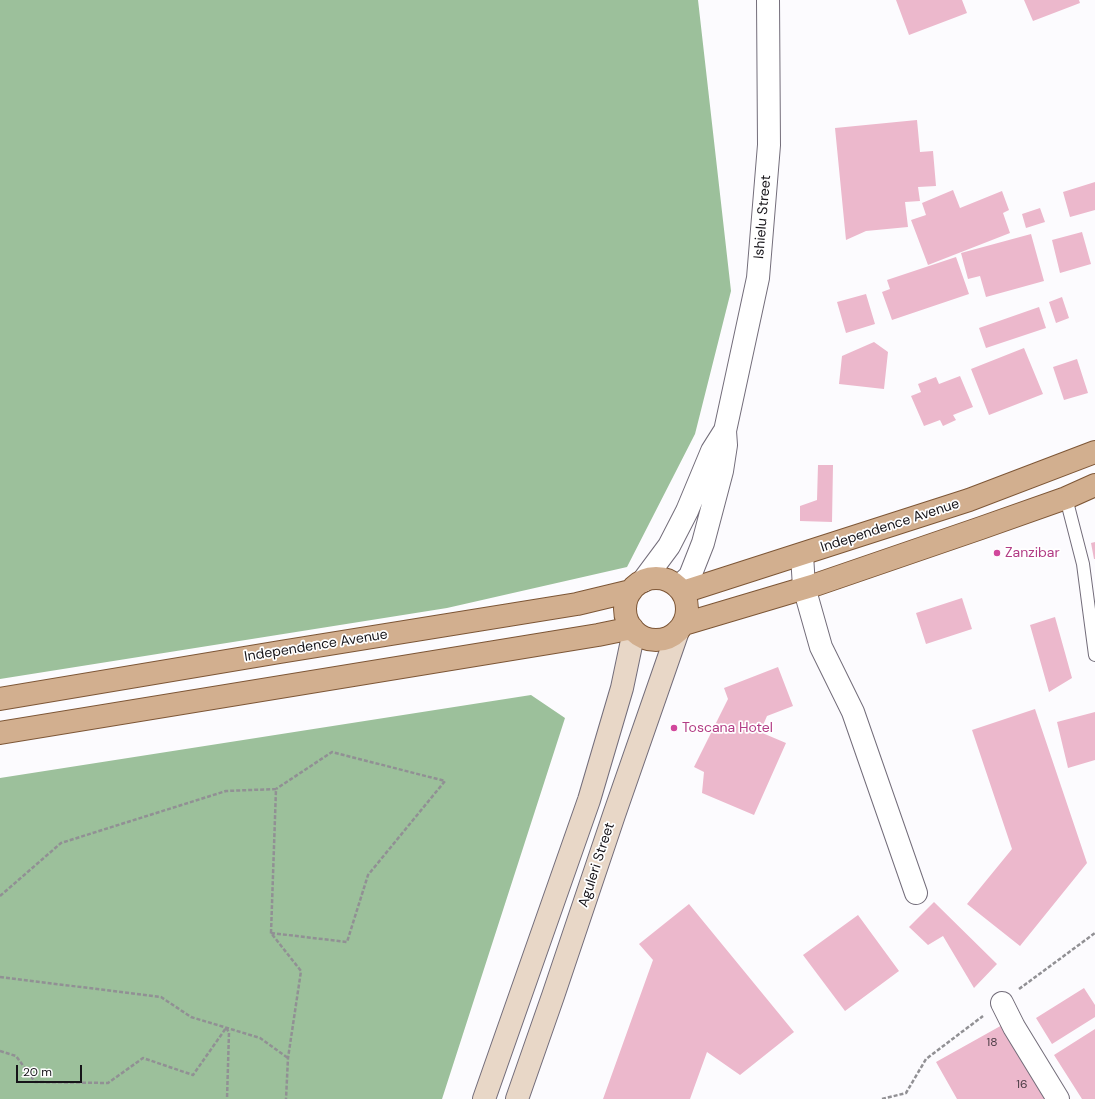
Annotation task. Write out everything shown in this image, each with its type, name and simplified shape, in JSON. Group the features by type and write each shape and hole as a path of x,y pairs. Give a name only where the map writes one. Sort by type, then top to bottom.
{"main road":[{"name":"Independence Avenue","path":"0,699 287,650 577,604 637,586 652,578 661,578 670,581 680,589 802,555 969,500 1095,452"},
{"path":"637,586 626,603 625,610 628,622 633,630 645,638 656,640 668,638 681,628 958,536 1066,498 1095,485"},
{"path":"680,589 686,600 687,608 687,616 681,628"},
{"name":"Aguleri Street","path":"517,1099 554,996 614,815 681,628"},
{"path":"0,733 633,630"},
{"name":"Aguleri Street","path":"484,1099 589,800 622,688 633,630"}],"street":[{"name":"Ishielu Street","path":"725,431 758,278 769,145 768,0"},
{"path":"637,586 669,546 687,511 712,451 725,431"},
{"path":"680,589 690,576 703,543 722,471 726,445 725,431"},
{"path":"802,555 804,587 821,647 853,712 916,893"},
{"path":"1002,1003 1014,1027 1058,1099"}],"lane":[{"path":"1066,498 1083,564 1095,655"}],"path":[{"path":"0,896 60,843 226,791 276,789 332,752 445,781 368,875 347,942 272,933"},
{"path":"276,789 272,933 301,971 288,1058 286,1099"},
{"path":"0,977 162,998 191,1017 260,1038 288,1058"},
{"path":"0,1051 16,1056 35,1082 108,1083 143,1058 193,1075 226,1028"},
{"path":"226,1028 229,1032 227,1099"}],"green space":[{"path":"0,0 698,0 731,291 695,434 627,567 447,608 0,679"},
{"path":"531,695 565,718 442,1099 0,1099 0,778"}],"building":[{"path":"896,0 962,0 967,13 909,35"},
{"path":"1024,0 1079,0 1080,3 1033,21"},
{"path":"917,120 920,152 933,151 936,186 918,187 920,201 905,202 908,227 866,231 846,240 835,128"},
{"path":"1095,182 1095,210 1070,217 1063,192"},
{"path":"953,190 960,208 1002,191 1009,210 1003,213 1010,233 928,265 911,220 926,215 922,203"},
{"path":"1040,208 1045,222 1026,228 1022,214"},
{"path":"1082,232 1091,264 1060,273 1052,240"},
{"path":"1031,234 1044,281 986,297 980,276 968,279 961,253"},
{"path":"956,257 969,294 892,320 882,292 890,289 887,280"},
{"path":"866,294 875,324 846,333 837,302"},
{"path":"1062,297 1069,318 1056,323 1049,302"},
{"path":"1039,307 1046,328 986,348 979,328"},
{"path":"874,342 888,352 884,389 839,384 842,356"},
{"path":"1024,348 1043,394 989,415 971,369"},
{"path":"1077,359 1088,393 1064,400 1053,367"},
{"path":"960,376 973,407 953,415 956,420 943,426 940,420 924,426 911,396 921,392 918,384 936,377 939,384"},
{"path":"818,465 833,465 832,522 800,521 800,506 817,500"},
{"path":"1095,542 1095,559 1094,559 1091,543"},
{"path":"962,598 972,629 926,644 916,613"},
{"path":"1055,617 1072,678 1049,692 1030,625"},
{"path":"778,667 793,706 767,716 760,732 786,743 754,815 702,793 704,772 694,767 728,699 724,688"},
{"path":"1035,709 1087,863 1020,946 967,904 1012,849 972,730"},
{"path":"1095,712 1095,760 1068,768 1057,722"},
{"path":"934,902 997,964 974,988 943,936 928,945 909,927"},
{"path":"689,904 794,1032 740,1075 707,1052 690,1099 603,1099 653,960 639,944"},
{"path":"858,915 899,971 845,1011 803,955"},
{"path":"1084,988 1095,1005 1095,1017 1052,1044 1036,1018"},
{"path":"1004,1024 1046,1099 957,1099 936,1062"},
{"path":"1095,1029 1095,1099 1082,1099 1054,1055"}],"place":[{"name":"Zanzibar","path":"997,553"},
{"name":"Toscana Hotel","path":"674,728"}]}
